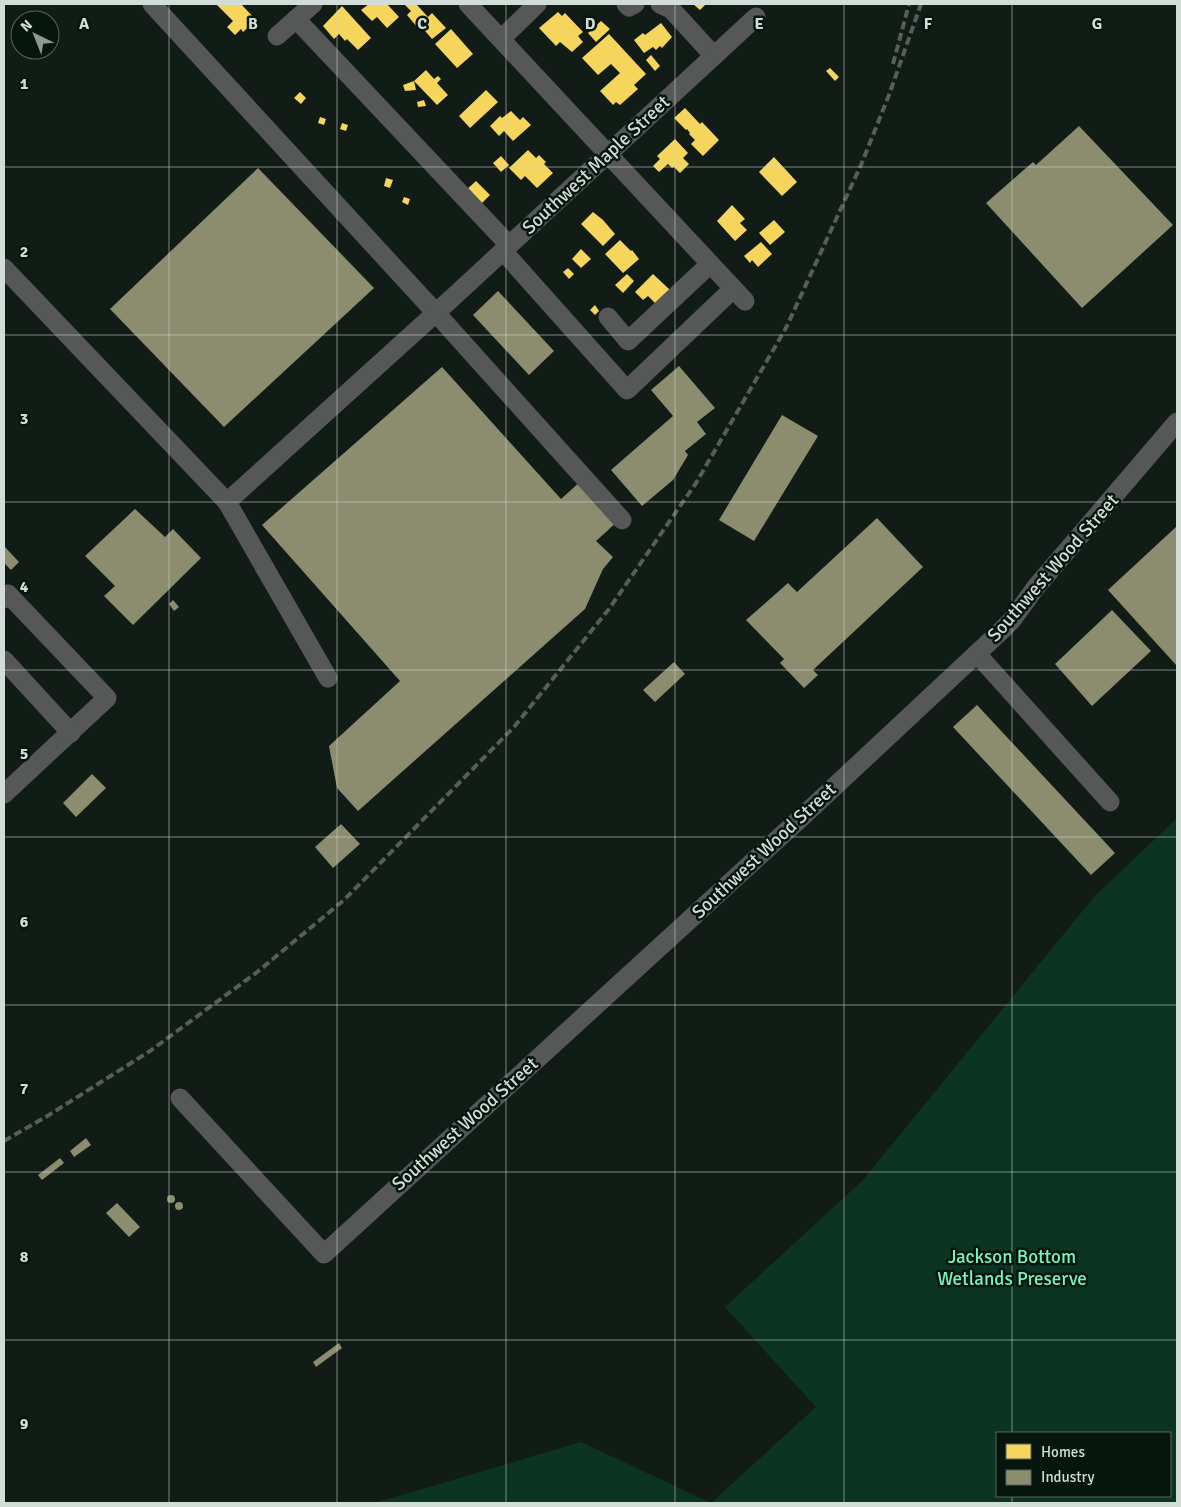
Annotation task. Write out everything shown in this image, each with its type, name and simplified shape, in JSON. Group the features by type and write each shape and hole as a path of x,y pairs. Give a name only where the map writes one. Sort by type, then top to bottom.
{"street":[{"path":"152,4 436,313 622,520"},
{"path":"277,36 313,4"},
{"path":"296,20 506,248 627,390 739,295 468,4"},
{"path":"501,39 537,4"},
{"path":"626,4 629,7 635,4"},
{"path":"660,4 671,9 714,56"},
{"name":"Southwest Maple Street","path":"227,502 608,156 756,17"},
{"path":"608,317 628,341 710,264"},
{"path":"4,268 227,502 328,678"},
{"name":"Southwest Wood Street","path":"180,1098 324,1254 781,836 1012,620 1036,587 1177,422"},
{"path":"4,599 8,594 107,698 4,794"},
{"path":"977,654 1110,802"},
{"path":"4,660 71,733"}],"green space":[{"name":"Jackson Bottom Wetlands Preserve","path":"1177,818 1177,1503 711,1503 816,1407 725,1307 863,1180 1094,897"},
{"path":"581,1442 711,1503 372,1503 399,1496"}],"building: Homes":[{"path":"216,4 241,4 256,20 243,32 241,29 235,35 227,27 233,21"},
{"path":"369,4 387,4 399,17 387,28 377,17 372,21 361,10"},
{"path":"404,4 419,4 417,5 428,17 432,13 446,28 432,39 420,25 417,27 407,15 411,11"},
{"path":"693,4 706,4 700,10"},
{"path":"342,6 371,38 358,50 339,34 334,39 323,26"},
{"path":"558,12 562,16 565,13 583,32 578,36 583,42 572,52 560,42 556,46 539,28"},
{"path":"601,21 610,29 596,42 588,33"},
{"path":"661,23 672,37 662,48 660,46 656,50 653,47 644,53 634,40 643,33 645,35"},
{"path":"451,29 473,54 457,68 435,44"},
{"path":"609,34 646,74 634,85 638,89 620,105 616,102 613,105 600,91 620,73 611,64 598,75 582,58"},
{"path":"651,55 660,66 655,71 646,60"},
{"path":"830,68 839,77 835,81 826,71"},
{"path":"426,70 434,79 438,76 441,79 437,83 448,95 437,105 414,81"},
{"path":"414,81 416,90 405,91 403,85"},
{"path":"486,90 498,102 470,128 459,116"},
{"path":"300,92 306,98 301,104 294,98"},
{"path":"424,100 426,106 418,107 417,102"},
{"path":"685,108 719,140 703,156 691,144 695,140 687,129 674,118"},
{"path":"511,111 520,120 523,117 531,125 513,141 504,131 499,136 490,126 500,116 502,118"},
{"path":"320,117 326,119 324,125 318,123"},
{"path":"342,123 348,125 346,131 340,129"},
{"path":"675,139 688,153 683,158 689,164 680,173 668,164 659,172 653,166 660,159 657,156"},
{"path":"528,150 536,158 539,155 546,162 544,164 553,173 537,188 525,176 521,180 509,168"},
{"path":"501,156 509,165 501,172 493,163"},
{"path":"774,157 797,182 782,196 759,172"},
{"path":"386,178 393,180 390,188 384,186"},
{"path":"476,181 490,195 479,206 465,191"},
{"path":"404,197 410,199 408,205 402,202"},
{"path":"732,205 745,219 740,223 747,230 735,241 717,221"},
{"path":"593,212 615,234 603,246 581,224"},
{"path":"774,220 785,232 770,245 759,233"},
{"path":"620,240 639,259 623,273 605,254"},
{"path":"761,242 772,254 758,267 752,260 750,263 744,256"},
{"path":"581,249 591,259 581,268 572,259"},
{"path":"568,268 574,274 569,279 563,272"},
{"path":"627,274 634,281 623,293 615,285"},
{"path":"653,274 670,290 656,304 648,296 643,300 635,292"},
{"path":"595,305 599,311 595,315 590,310"}],"building: Industry":[{"path":"1079,126 1173,225 1082,308 986,203 1033,162 1036,165"},
{"path":"258,168 374,288 224,427 110,309"},
{"path":"498,291 554,351 529,375 473,315"},
{"path":"679,366 715,408 697,422 706,434 685,451 688,455 673,480 642,506 611,470 673,416 651,390"},
{"path":"442,367 561,499 581,481 618,521 596,541 613,557 603,569 585,609 358,811 337,788 329,746 400,681 262,525"},
{"path":"782,415 818,436 754,541 719,520"},
{"path":"135,509 165,537 173,529 201,558 133,625 104,596 115,586 85,556"},
{"path":"877,518 923,567 813,670 818,675 804,688 780,663 784,659 746,620 788,583 797,592"},
{"path":"1177,526 1177,666 1108,590"},
{"path":"4,546 19,562 11,570 4,563"},
{"path":"173,600 179,607 174,611 169,604"},
{"path":"1112,610 1151,651 1092,706 1055,664"},
{"path":"674,662 685,674 655,702 643,690"},
{"path":"977,705 1115,853 1091,875 953,727"},
{"path":"92,774 106,788 76,817 63,803"},
{"path":"341,824 360,844 333,868 315,847"},
{"path":"86,1138 91,1145 74,1157 70,1151"},
{"path":"60,1158 64,1163 42,1180 38,1175"},
{"path":"171,1195 175,1199 171,1203 167,1199"},
{"path":"179,1202 183,1206 179,1210 175,1206"},
{"path":"117,1203 140,1227 129,1237 106,1213"},
{"path":"339,1343 342,1348 316,1367 313,1362"}],"railway":[{"path":"893,64 909,4"},
{"path":"4,1141 150,1051 256,973 344,900 514,727 609,609 696,483 786,328 861,165 889,95 921,4"}]}
